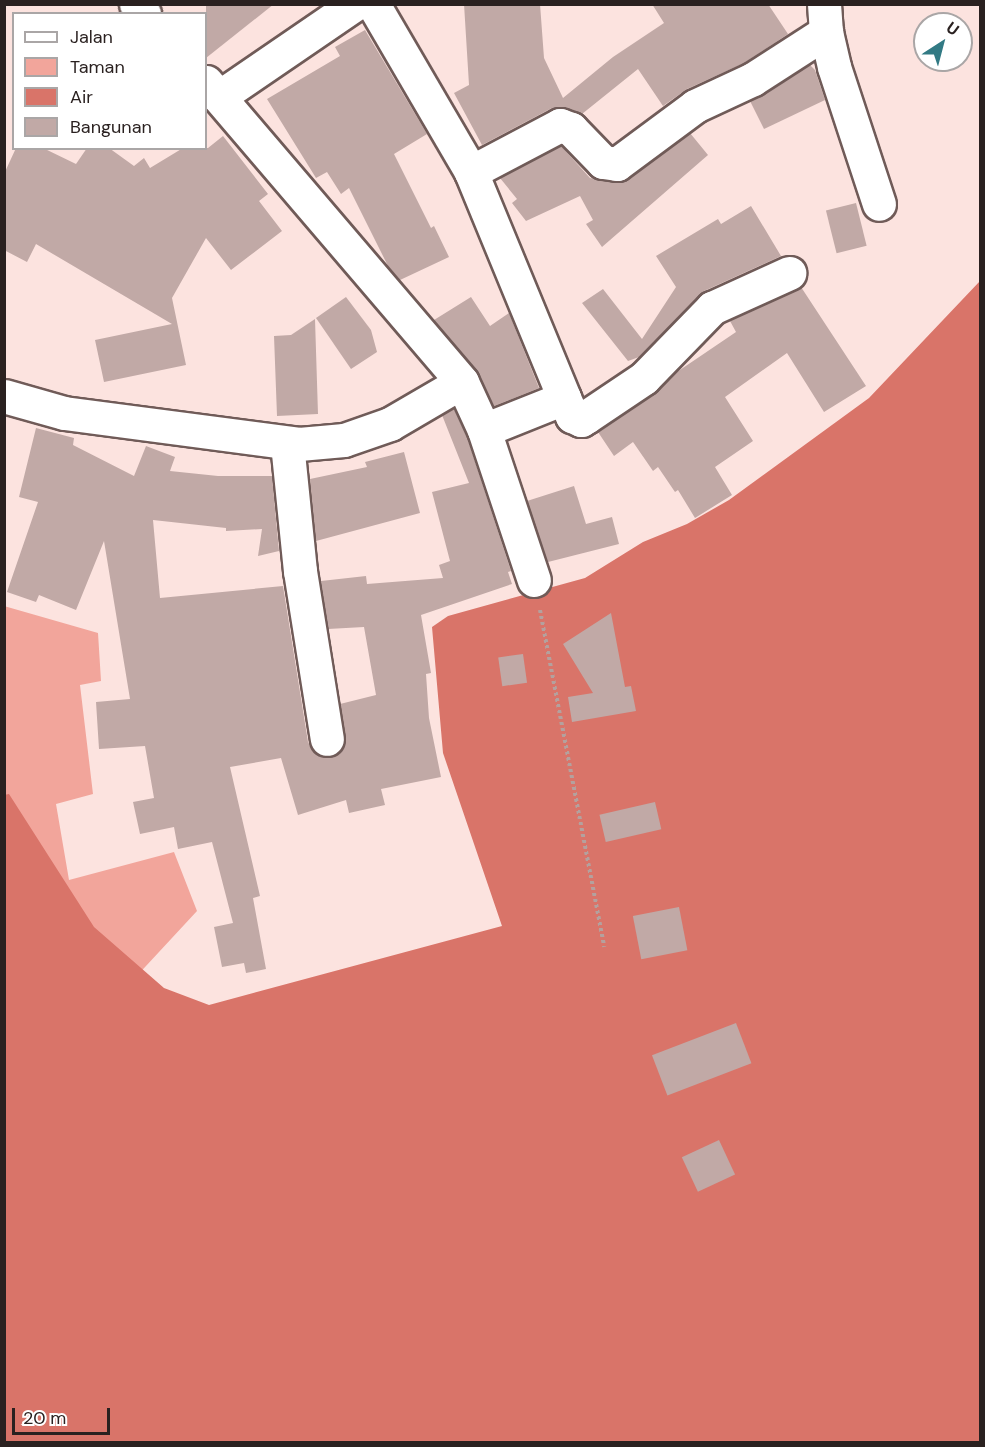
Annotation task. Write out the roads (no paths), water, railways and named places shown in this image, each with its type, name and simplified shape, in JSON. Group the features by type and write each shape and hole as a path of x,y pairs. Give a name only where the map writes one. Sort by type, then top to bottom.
{"street":[{"path":"355,4 212,89 462,382 484,430 534,580"},
{"path":"374,4 471,172 572,416 581,420 644,378 712,308 789,273"},
{"path":"471,172 560,125 571,129 603,162 617,164 695,106 753,79 825,18 879,204"},
{"path":"4,396 64,413 299,444 353,437 390,424 462,382"},
{"path":"484,430 564,398"},
{"path":"287,443 300,571 327,739"}],"water":[{"path":"980,281 980,1442 5,1442 4,795 9,794 94,927 164,988 209,1005 502,926 443,753 432,627 448,616 585,578 643,542 687,524 729,500 869,398"}]}
